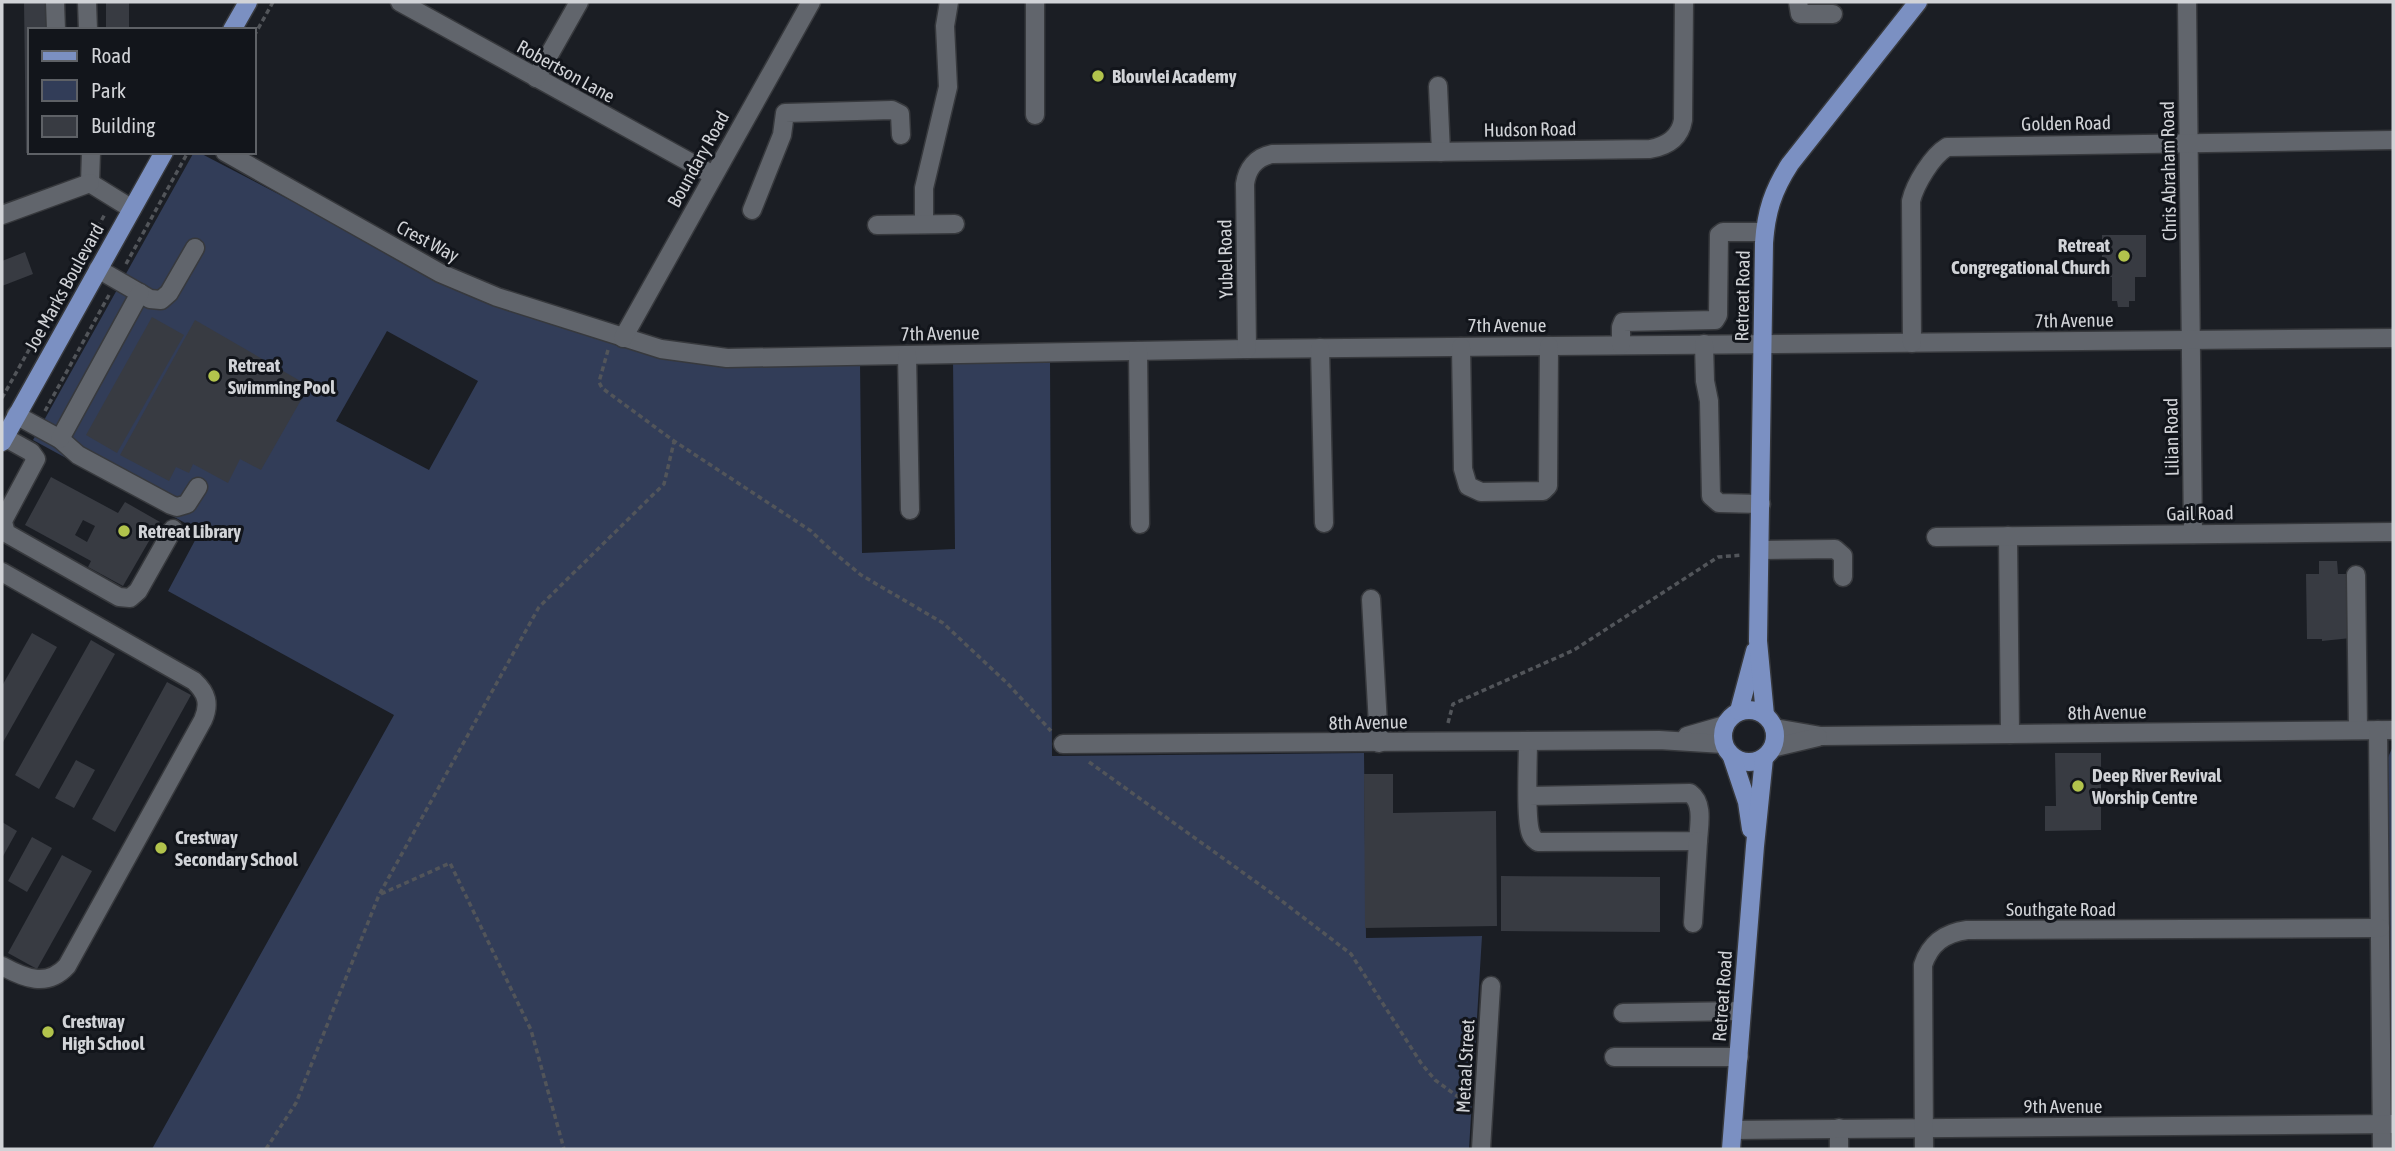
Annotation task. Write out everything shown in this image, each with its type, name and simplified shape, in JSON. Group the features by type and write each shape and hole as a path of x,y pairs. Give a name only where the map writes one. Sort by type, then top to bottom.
{"main road":[{"path":"233,28 247,2"},
{"name":"Retreat Road","path":"1769,721 1758,641 1765,232 1772,197 1790,164 1918,2"},
{"name":"Joe Marks Boulevard","path":"3,440 163,154"},
{"name":"Retreat Road","path":"1739,711 1758,641"},
{"path":"1755,710 1769,721 1775,738 1768,753 1748,762 1727,750 1722,734 1725,724 1739,711 1755,710"},
{"name":"Retreat Road","path":"1727,750 1746,802 1755,846"},
{"name":"Retreat Road","path":"1731,1149 1755,846 1768,753"}],"street":[{"path":"55,2 55,28"},
{"path":"87,2 88,28"},
{"name":"Robertson Lane","path":"400,2 713,175"},
{"path":"536,78 579,2"},
{"name":"Boundary Road","path":"624,338 811,2"},
{"path":"924,224 924,188 948,87 945,26 949,2"},
{"path":"1035,2 1035,115"},
{"name":"Hudson Road","path":"1250,169 1257,160 1272,154 1650,149 1670,142 1682,128 1683,120 1684,2"},
{"path":"1798,2 1800,14 1833,14"},
{"name":"Chris Abraham Road","path":"2187,2 2190,340"},
{"path":"1438,86 1441,152"},
{"path":"757,97 785,113 892,110 900,114 901,135"},
{"path":"752,210 782,135 785,113"},
{"name":"Golden Road","path":"1912,343 1911,201 1915,189 1944,149 1956,145 2393,140"},
{"path":"90,183 91,154"},
{"name":"Crest Way","path":"229,154 440,273 497,297 624,338"},
{"name":"Yubel Road","path":"1247,349 1245,184 1250,169"},
{"path":"90,183 132,209"},
{"path":"2,215 90,183"},
{"path":"877,225 955,224"},
{"path":"1621,345 1623,322 1715,320 1718,315 1718,235 1723,232 1765,232"},
{"path":"98,269 155,300 166,298 195,248"},
{"path":"60,439 140,293"},
{"name":"7th Avenue","path":"624,338 674,351 727,358 1461,346 2393,338"},
{"name":"Lilian Road","path":"2190,340 2193,534"},
{"path":"1704,344 1705,381 1709,401 1710,496 1720,503 1761,504"},
{"path":"1461,346 1464,480 1474,491 1481,492 1543,491 1548,486 1549,346"},
{"path":"1320,348 1324,523"},
{"path":"1138,351 1140,524"},
{"path":"908,355 910,510"},
{"path":"16,415 60,439 78,455 172,505 187,504 198,487"},
{"path":"3,440 32,452 36,459 5,517 3,522 6,533 119,597 130,598 138,591 173,528"},
{"name":"Gail Road","path":"1936,537 2393,532"},
{"path":"2008,536 2010,734"},
{"path":"1760,550 1835,550 1843,556 1843,577"},
{"path":"2,572 194,681 203,691 207,702 203,720 67,966 53,978 38,980 28,979 2,966"},
{"path":"2356,575 2358,730"},
{"path":"1371,599 1379,743"},
{"name":"8th Avenue","path":"1769,721 1821,736 2385,730"},
{"name":"8th Avenue","path":"1673,740 1725,724"},
{"path":"2382,1149 2388,1124 2380,928 2385,730"},
{"name":"8th Avenue","path":"1768,753 1821,736"},
{"name":"8th Avenue","path":"1063,744 1673,740 1727,750"},
{"path":"1528,741 1530,829 1538,842 1699,841"},
{"path":"1529,796 1690,793 1695,796 1699,807 1699,841 1693,923"},
{"name":"Southgate Road","path":"1924,1128 1923,965 1933,945 1948,934 1967,930 2380,928"},
{"name":"Metaal Street","path":"1481,1149 1491,986"},
{"path":"1623,1013 1742,1011"},
{"path":"1614,1056 1739,1056"},
{"name":"9th Avenue","path":"1733,1130 2388,1124"},
{"path":"1839,1128 1839,1149"},
{"path":"1924,1128 1924,1149"}],"path":[{"path":"256,32 273,2"},
{"path":"36,426 187,154"},
{"path":"2,398 114,198"},
{"path":"624,338 610,347 600,386 674,441 811,531 861,575 943,623 1008,684 1063,744 1270,892 1351,954 1421,1063 1435,1080 1483,1114"},
{"path":"266,1149 296,1103 379,895 540,607 664,484 674,441"},
{"path":"1444,742 1453,704 1574,650 1718,557 1742,555"},
{"path":"379,895 450,863 531,1030 564,1149"}],"green space":[{"path":"193,154 202,154 439,278 660,351 860,361 862,553 955,549 953,360 1050,359 1052,756 1364,753 1366,938 1482,936 1469,1149 152,1149 394,715 168,591 200,531 33,440","holes":["387,331 478,381 429,470 336,421"]},
{"path":"2393,746 2393,1103 2390,1094 2386,762"}],"building":[{"path":"24,2 47,2 47,28 28,28 26,153"},
{"path":"106,2 129,2 129,28 106,28"},
{"name":"Retreat Congregational Church","path":"2102,235 2146,235 2146,277 2135,277 2135,301 2129,301 2129,307 2118,307 2117,301 2112,301 2112,277 2102,277"},
{"path":"25,252 33,274 2,286 2,261"},
{"path":"152,317 184,335 117,453 86,435"},
{"path":"195,320 309,386 261,470 240,459 228,483 193,464 189,473 176,467 169,481 120,455"},
{"name":"Retreat Library","path":"51,477 118,513 125,502 160,522 123,586 88,567 91,561 25,525","holes":["83,520 95,526 87,542 75,535"]},
{"path":"2319,561 2337,561 2338,574 2350,574 2351,638 2322,641 2307,639 2306,574 2319,574"},
{"path":"32,633 57,647 2,744 2,686"},
{"path":"91,640 115,654 39,789 15,775"},
{"path":"167,682 191,695 115,832 92,819"},
{"name":"Deep River Revival Worship Centre","path":"2055,753 2101,753 2101,830 2045,831 2045,806 2056,806"},
{"path":"76,760 95,770 74,808 55,798"},
{"path":"1364,774 1393,774 1393,813 1496,811 1497,926 1365,928"},
{"path":"2,822 17,831 2,858"},
{"path":"32,837 52,848 27,892 8,881"},
{"path":"62,855 92,871 37,969 8,953"},
{"path":"1501,876 1660,877 1660,932 1501,931"}],"place":[{"name":"Blouvlei Academy","path":"1098,76"},
{"name":"Retreat Congregational Church","path":"2124,256"},
{"name":"Retreat Swimming Pool","path":"214,376"},
{"name":"Retreat Library","path":"124,531"},
{"name":"Deep River Revival Worship Centre","path":"2078,786"},
{"name":"Crestway Secondary School","path":"161,848"},
{"name":"Crestway High School","path":"48,1032"}]}
